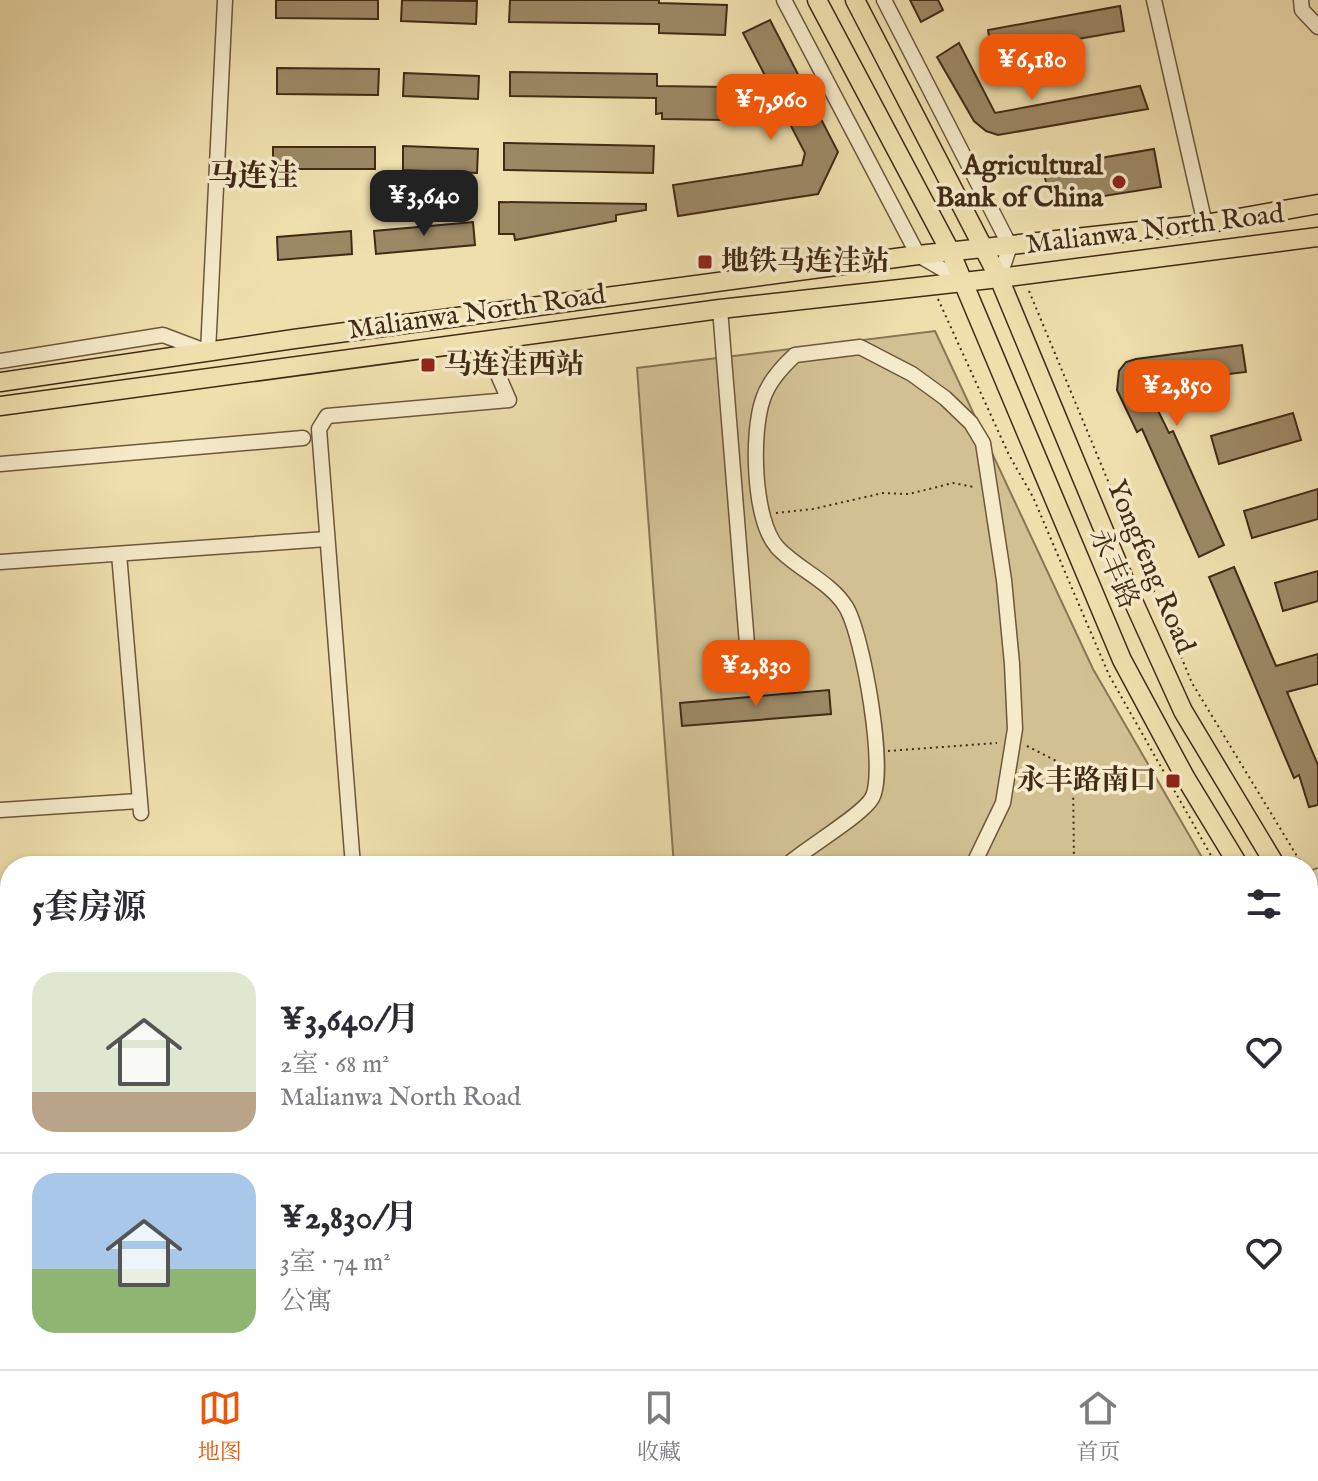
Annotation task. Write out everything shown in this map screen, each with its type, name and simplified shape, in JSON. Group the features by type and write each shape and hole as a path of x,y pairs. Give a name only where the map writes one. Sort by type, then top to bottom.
{"main road":[{"name":"永丰路","path":"817,0 950,251 1122,660 1185,777 1233,856"},
{"name":"Yongfeng Road","path":"855,0 999,278 1157,657 1183,711 1270,856"},
{"name":"Malianwa North Road","path":"0,382 918,255 1205,224 1318,204"},
{"name":"Malianwa North Road","path":"0,406 720,309 999,278 1318,237"}],"street":[{"path":"0,361 163,335 208,352 225,0"},
{"path":"784,0 918,255 963,281"},
{"path":"884,0 1010,246 999,278"},
{"path":"1154,0 1205,224"},
{"path":"1301,0 1302,10 1318,27"},
{"path":"720,309 749,669"},
{"path":"352,856 319,429 327,416 509,400 495,368 501,338"},
{"path":"796,856 872,799 876,782 872,705 865,662 846,606 776,546 765,525 758,484 757,419 764,395 795,355 860,347 912,374 945,398 971,423 983,443 1008,622 1015,729 1003,803 977,856"},
{"path":"0,464 303,438"},
{"path":"0,562 327,539"},
{"path":"0,810 140,807 119,554"}],"path":[{"path":"1022,275 1192,683 1297,856"},
{"path":"932,285 1009,455 1033,497 1109,675 1211,856"},
{"path":"763,514 813,509 883,493 909,494 953,483 991,487"}],"shaded area":[{"path":"935,331 1093,669 1201,856 673,856 637,368"}],"building":[{"path":"276,0 378,0 378,19 276,18"},
{"path":"402,0 477,1 476,24 401,21"},
{"path":"510,0 659,0 659,3 727,5 725,35 659,33 659,24 509,22"},
{"path":"910,0 938,0 943,10 921,22"},
{"path":"1120,6 1124,31 992,54 988,30"},
{"path":"770,20 838,152 818,194 678,216 673,185 802,165 805,153 743,33"},
{"path":"959,43 995,113 1140,86 1148,109 998,135 986,131 974,121 937,57"},
{"path":"277,68 379,69 378,95 277,94"},
{"path":"510,72 657,74 657,86 726,87 725,120 662,119 662,113 656,114 656,98 510,96"},
{"path":"404,73 479,76 478,99 403,96"},
{"path":"504,143 654,146 653,173 504,170"},
{"path":"403,146 478,149 477,173 403,170"},
{"path":"273,147 375,147 375,169 273,169"},
{"path":"1154,149 1161,187 1066,202 1048,190 1045,178 1053,166"},
{"path":"499,202 646,204 646,210 616,215 616,221 515,240 514,234 499,234"},
{"path":"473,222 475,245 376,254 374,231"},
{"path":"351,231 352,254 278,260 277,237"},
{"path":"1242,345 1246,372 1145,384 1169,433 1173,431 1224,545 1199,557 1142,429 1137,432 1117,390 1119,371 1126,362 1136,359"},
{"path":"1293,413 1301,440 1219,464 1211,436"},
{"path":"1318,489 1318,519 1252,538 1244,511"},
{"path":"1234,567 1276,666 1318,654 1318,684 1287,692 1318,765 1318,805 1309,807 1299,775 1294,778 1209,577"},
{"path":"1318,571 1318,601 1283,611 1275,583"},
{"path":"829,690 831,714 682,726 680,703"}],"place":[{"name":"Agricultural Bank of China","path":"1119,182"},
{"name":"地铁马连洼站","path":"705,262"},
{"name":"马连洼西站","path":"428,365"},
{"name":"永丰路南口","path":"1173,781"}],"district":[{"name":"马连洼","path":"253,177"}]}
